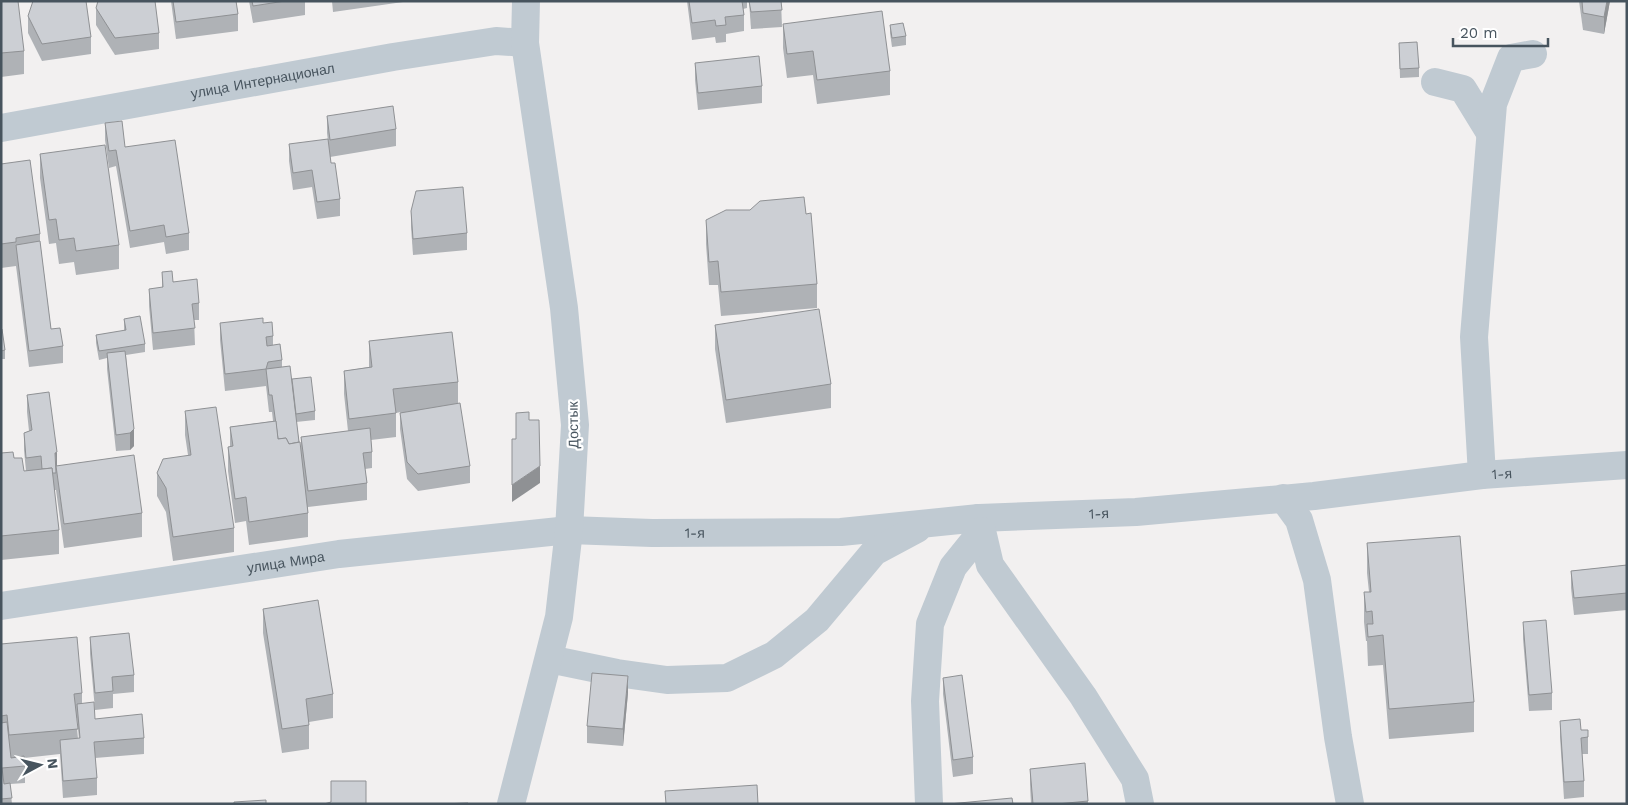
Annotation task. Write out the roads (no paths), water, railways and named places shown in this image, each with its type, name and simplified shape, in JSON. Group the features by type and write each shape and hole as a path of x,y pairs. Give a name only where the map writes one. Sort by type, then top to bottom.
{"street":[{"name":"Достык","path":"511,804 559,617 569,530 575,426 564,308 525,43 526,1"},
{"name":"улица Интернационал","path":"1,128 393,57 496,41 525,43"},
{"path":"1482,475 1474,337 1493,104 1511,58 1533,54"},
{"path":"1435,82 1463,89 1490,133"},
{"name":"1-я","path":"569,530 652,534 840,532 930,523 981,525 1283,498 1482,475 1627,464"},
{"path":"1283,498 1299,520 1317,580 1338,737 1350,804"},
{"path":"549,659 617,673 667,680 727,678 774,655 817,620 874,552 930,523"},
{"path":"929,804 925,701 930,624 953,567 981,525"},
{"path":"981,525 990,565 1082,696 1136,779 1140,804"},
{"name":"улица Мира","path":"1,606 339,554 569,530"}]}
